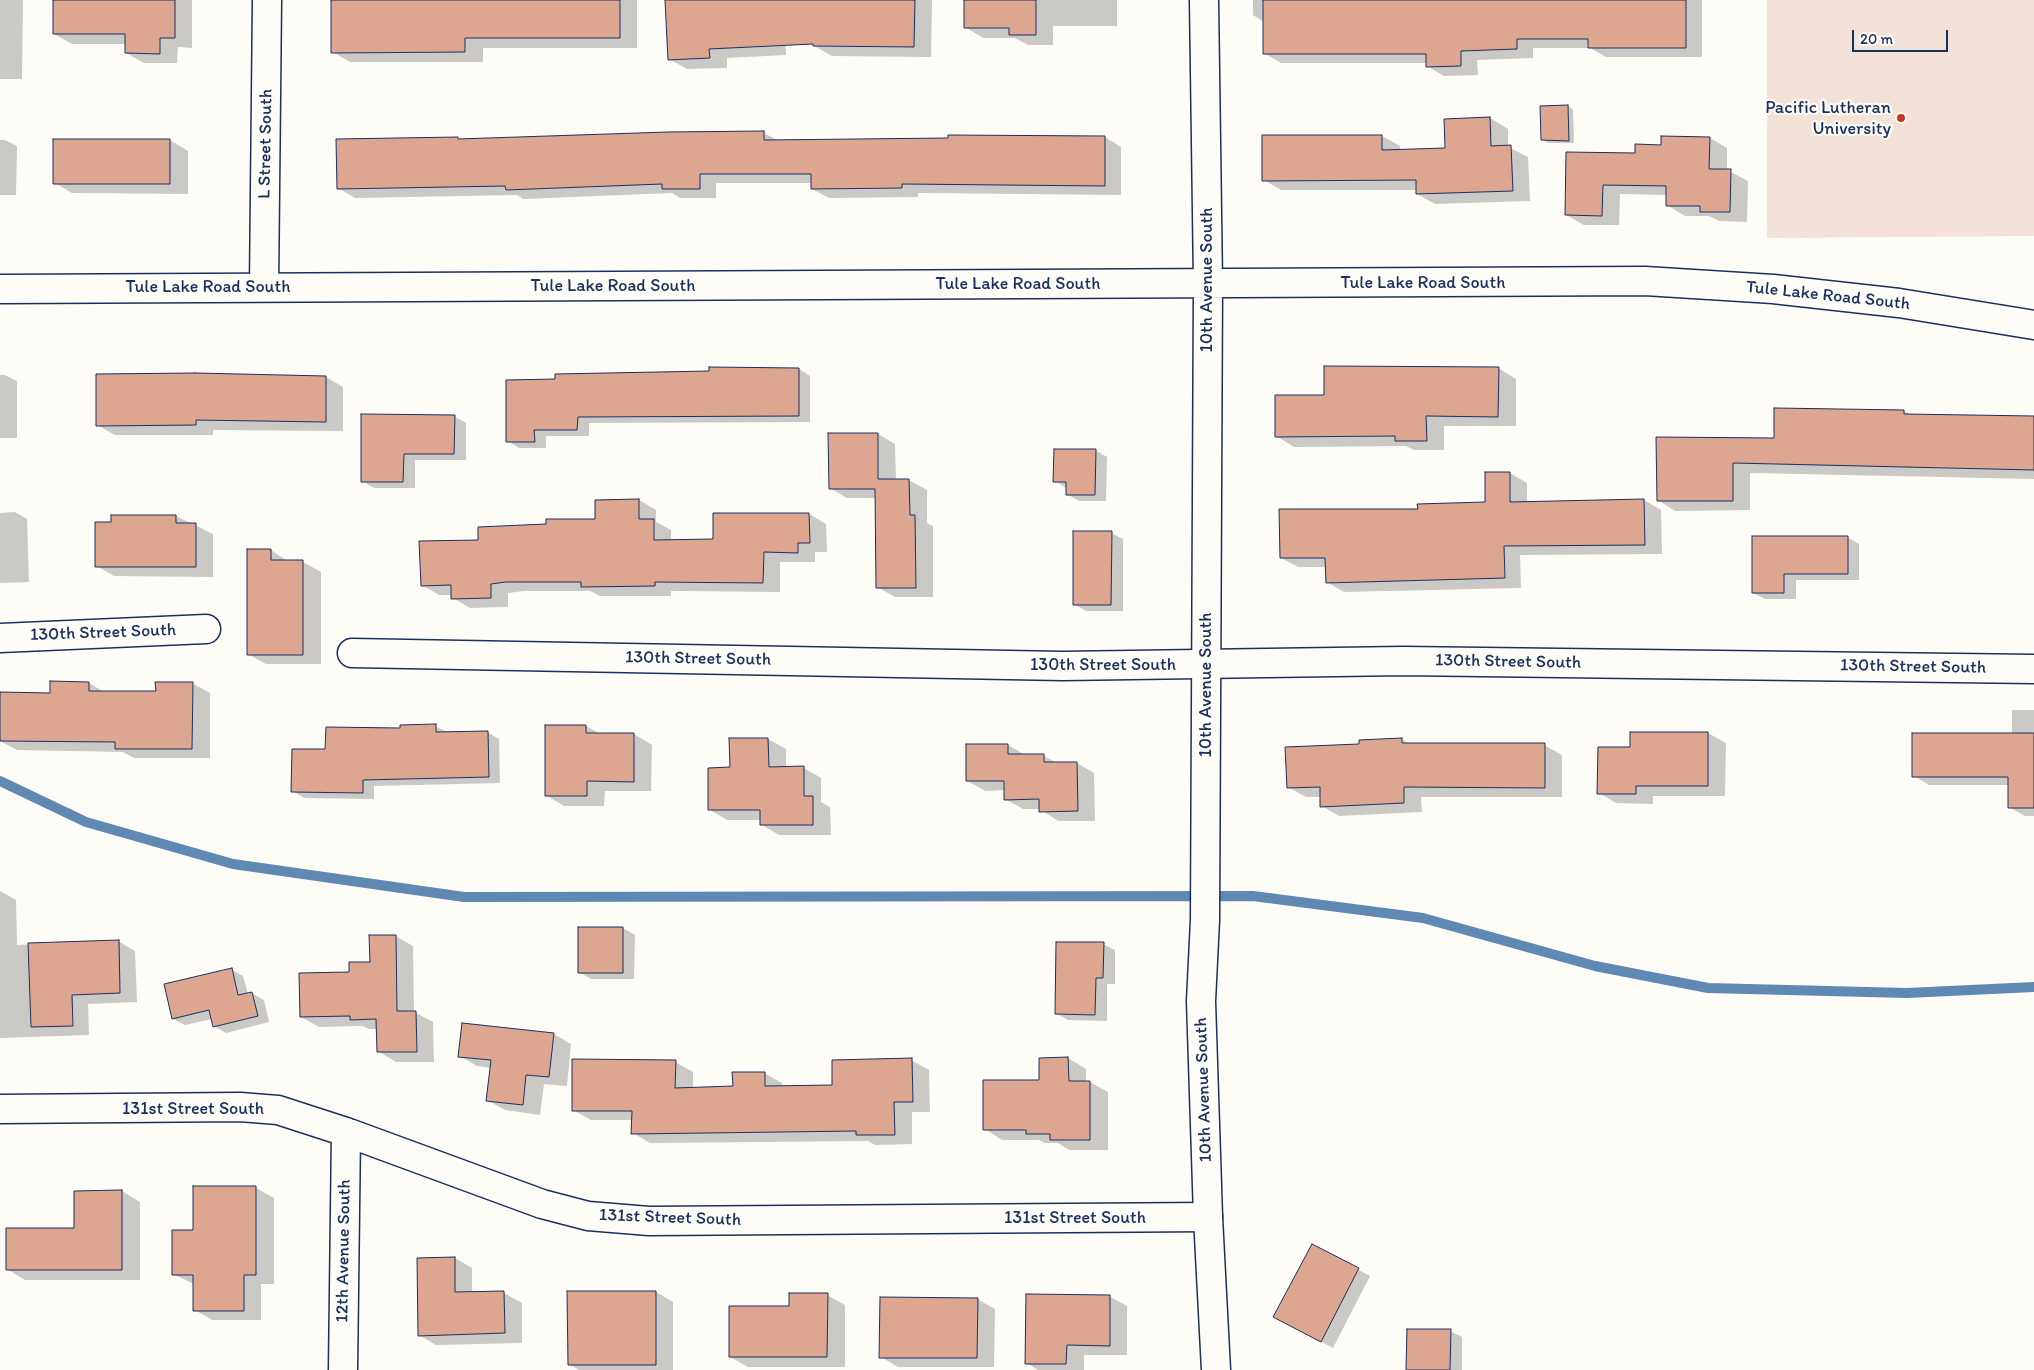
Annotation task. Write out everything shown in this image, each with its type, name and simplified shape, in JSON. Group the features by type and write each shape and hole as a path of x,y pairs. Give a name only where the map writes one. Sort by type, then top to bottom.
{"street":[{"name":"L Street South","path":"264,287 267,0"},
{"name":"10th Avenue South","path":"1204,0 1208,284 1205,920 1201,1002 1208,1217 1216,1370"},
{"name":"Tule Lake Road South","path":"0,289 1645,281 1774,288 1890,302 2034,325"},
{"name":"130th Street South","path":"0,638 206,629"},
{"name":"130th Street South","path":"352,653 1053,666 1403,661 2034,668"},
{"name":"131st Street South","path":"0,1109 240,1107 278,1110 346,1132 542,1204 588,1216 649,1221 1208,1217"},
{"name":"12th Avenue South","path":"343,1370 346,1132"}],"shaded area":[{"name":"Pacific Lutheran University","path":"1767,0 2034,0 2034,236 1767,238"}],"building":[{"path":"53,0 175,0 175,38 160,38 160,54 125,53 125,34 53,34"},
{"path":"331,0 620,0 620,38 465,38 465,52 331,53"},
{"path":"665,0 915,0 914,47 813,46 813,44 709,49 710,58 668,60"},
{"path":"964,0 1036,0 1036,35 1009,35 1009,28 964,28"},
{"path":"1263,0 1686,0 1686,48 1588,48 1588,39 1517,39 1517,49 1461,51 1461,66 1426,67 1426,54 1263,54"},
{"path":"1568,105 1569,141 1541,140 1540,106"},
{"path":"1490,117 1491,146 1511,145 1513,191 1416,194 1416,180 1262,181 1262,135 1382,135 1382,150 1445,148 1444,119"},
{"path":"764,131 764,140 948,138 948,135 1105,136 1105,186 902,184 902,188 811,189 811,174 700,174 700,189 662,189 662,184 506,190 505,186 337,189 336,139 458,137 458,139 668,132"},
{"path":"1661,136 1710,137 1709,169 1731,169 1730,212 1700,212 1700,206 1666,206 1666,186 1603,185 1602,216 1565,215 1566,152 1635,153 1635,144 1661,145"},
{"path":"53,139 170,139 170,184 53,184"},
{"path":"1324,366 1499,367 1498,417 1426,416 1427,441 1395,441 1395,436 1275,437 1275,395 1324,395"},
{"path":"709,367 799,368 799,416 578,417 577,430 534,430 535,442 506,442 506,380 555,379 555,374 709,371"},
{"path":"195,373 326,376 326,422 196,420 196,425 96,426 96,374"},
{"path":"1774,408 1904,410 1904,414 2034,416 2034,470 1733,463 1733,501 1657,501 1656,437 1774,438"},
{"path":"361,414 455,415 454,454 404,454 403,482 361,482"},
{"path":"828,433 878,433 878,479 909,479 910,515 915,515 916,588 876,588 875,489 829,489"},
{"path":"1054,449 1096,449 1095,495 1066,495 1066,482 1053,482"},
{"path":"1485,472 1510,472 1510,502 1644,499 1645,545 1504,546 1505,578 1326,583 1325,558 1280,558 1279,509 1418,509 1417,504 1485,502"},
{"path":"639,499 639,519 654,519 654,540 713,539 713,513 809,513 810,543 798,543 798,553 764,552 763,583 655,582 655,586 581,587 581,582 506,582 491,584 491,598 451,599 451,585 421,586 419,541 478,540 478,527 546,524 546,519 595,519 595,500"},
{"path":"111,515 176,515 176,523 196,523 196,567 95,567 95,522 111,522"},
{"path":"1073,531 1112,531 1111,605 1073,605"},
{"path":"1752,536 1848,536 1848,574 1784,574 1784,593 1752,593"},
{"path":"247,549 271,549 271,560 303,560 303,655 247,655"},
{"path":"50,681 89,682 89,691 156,691 155,682 193,682 192,749 115,749 115,742 0,741 0,692 50,693"},
{"path":"436,724 436,732 488,731 489,777 363,780 363,793 291,792 292,749 325,749 326,727 400,728 400,725"},
{"path":"545,725 586,725 586,733 634,733 634,782 587,781 587,796 545,796"},
{"path":"1630,732 1708,732 1708,786 1636,786 1636,794 1597,794 1598,747 1630,747"},
{"path":"1912,733 2034,733 2034,808 2008,808 2008,777 1912,777"},
{"path":"729,738 768,738 769,767 804,766 804,796 813,796 813,825 760,825 760,810 708,810 708,768 730,767"},
{"path":"1402,738 1402,743 1545,743 1545,788 1404,787 1404,803 1320,807 1320,787 1287,788 1285,747 1359,744 1359,740"},
{"path":"966,744 1008,744 1008,754 1044,754 1044,762 1077,762 1078,811 1039,812 1039,799 1004,800 1004,781 966,781"},
{"path":"578,927 623,927 623,973 578,973"},
{"path":"369,935 396,935 397,1011 416,1011 417,1052 377,1052 376,1019 350,1020 350,1016 300,1017 299,973 349,972 349,962 370,962"},
{"path":"119,940 120,993 72,995 73,1026 31,1027 28,943"},
{"path":"1056,942 1104,942 1103,978 1096,978 1095,1015 1055,1014"},
{"path":"232,968 238,995 252,992 258,1016 213,1027 209,1010 172,1019 164,984"},
{"path":"462,1023 554,1033 549,1077 526,1075 523,1105 486,1101 491,1060 458,1057"},
{"path":"1068,1057 1069,1081 1090,1081 1090,1140 1050,1140 1050,1134 1026,1134 1026,1130 983,1130 983,1080 1039,1080 1039,1058"},
{"path":"912,1058 913,1102 894,1102 895,1135 856,1135 856,1131 631,1134 632,1111 572,1111 572,1059 676,1060 675,1088 733,1086 732,1072 765,1072 765,1086 832,1085 832,1060"},
{"path":"193,1186 256,1186 256,1275 244,1275 244,1311 193,1311 193,1275 172,1275 172,1230 193,1230"},
{"path":"122,1190 122,1270 6,1270 6,1228 74,1228 74,1191"},
{"path":"1312,1244 1359,1268 1321,1342 1273,1317"},
{"path":"455,1257 455,1292 504,1291 505,1333 418,1336 417,1258"},
{"path":"567,1291 656,1291 656,1365 568,1365"},
{"path":"789,1293 828,1293 827,1357 729,1357 729,1306 789,1306"},
{"path":"1026,1294 1110,1295 1110,1346 1067,1345 1066,1364 1025,1364"},
{"path":"880,1297 978,1298 977,1358 879,1358"},
{"path":"1407,1329 1451,1329 1450,1370 1406,1370"}],"waterway":[{"path":"0,781 86,822 233,864 464,897 1253,896 1423,918 1595,966 1708,988 1907,993 2034,987"}],"place":[{"name":"Pacific Lutheran University","path":"1901,118"}]}
